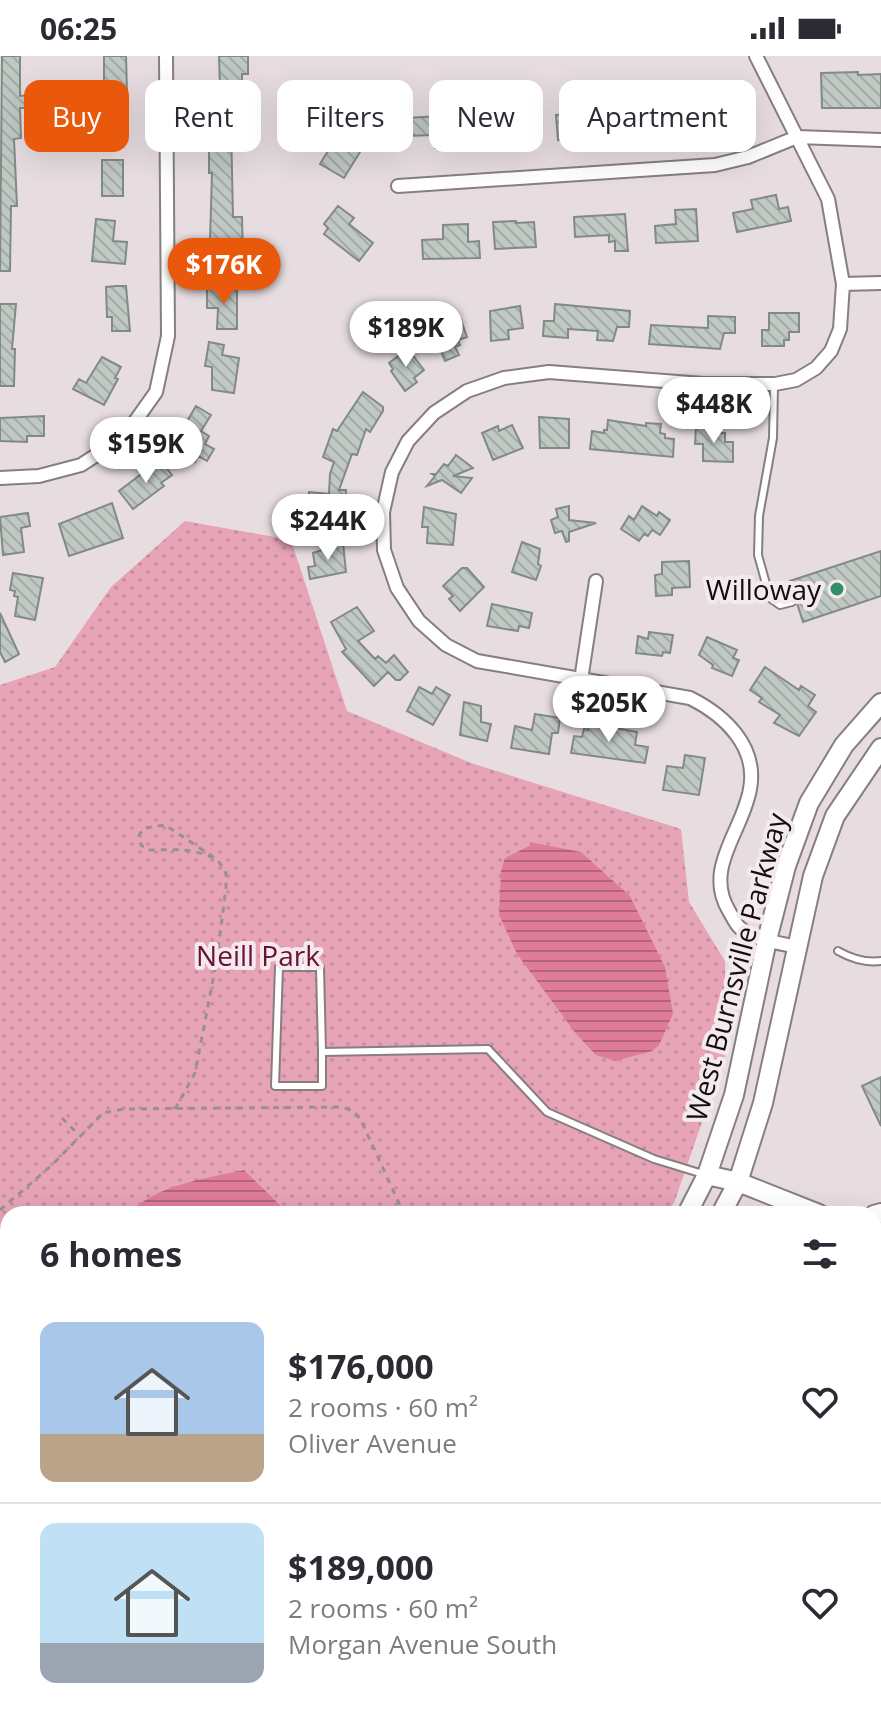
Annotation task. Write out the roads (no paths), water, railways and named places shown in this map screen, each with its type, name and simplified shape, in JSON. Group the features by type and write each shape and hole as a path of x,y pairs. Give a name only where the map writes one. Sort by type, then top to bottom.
{"street":[{"path":"0,478 39,476 81,465 124,437 156,392 168,336 166,56"},
{"path":"756,56 828,199 843,284 840,329 831,351 816,368 796,380 774,384 703,384 549,372 504,378 467,391 434,413 408,441 392,472 383,512 384,550 397,588 419,621 446,645 477,661 690,698 714,710 734,728 748,758 751,788 721,869 720,896 740,928 767,940 797,947"},
{"path":"398,186 715,165 748,157 797,137 881,140"},
{"path":"843,284 881,283"},
{"path":"581,680 596,581"},
{"name":"West Burnsville Parkway","path":"691,1206 707,1175 734,1095 786,866 809,803 844,745 881,703"},
{"name":"West Burnsville Parkway","path":"725,1206 738,1182 763,1103 813,876 835,816 881,748"},
{"path":"707,1175 738,1182 799,1206"}],"lane":[{"path":"774,384 773,438 759,516 758,555 770,598 780,605 792,602"},
{"path":"838,951 860,960 881,961"},
{"path":"279,967 320,967 322,1052 322,1086 275,1086 279,967"},
{"path":"322,1052 488,1049 547,1112 654,1159 707,1175"}],"place":[{"name":"Willoway","path":"837,589"}],"park label":[{"name":"Neill Park","path":"258,955"}]}
